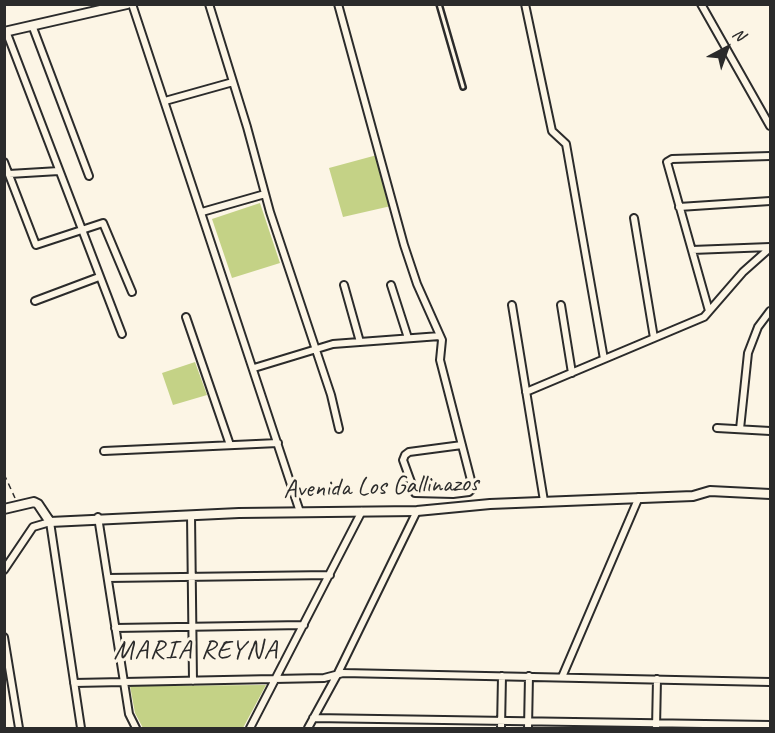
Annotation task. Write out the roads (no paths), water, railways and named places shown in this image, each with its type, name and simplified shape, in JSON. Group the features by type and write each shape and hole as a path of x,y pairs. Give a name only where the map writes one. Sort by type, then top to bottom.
{"street":[{"path":"122,334 5,32 95,8 127,4"},
{"path":"132,4 254,368 299,511"},
{"path":"209,4 265,194 339,429"},
{"path":"338,4 404,245 417,285 440,336 440,360 462,445 471,490 453,494 415,493 403,460 405,455 410,452 462,445"},
{"path":"525,4 552,130 566,144 604,359"},
{"path":"702,4 771,126"},
{"path":"32,25 89,176"},
{"path":"165,100 233,82"},
{"path":"709,311 667,162 672,159 771,156"},
{"path":"4,162 36,245 103,223 106,225 132,292"},
{"path":"9,174 59,171"},
{"path":"202,212 265,194"},
{"path":"679,207 771,201"},
{"path":"634,219 654,338"},
{"path":"692,250 771,248"},
{"path":"526,392 704,317 743,272 771,248"},
{"path":"35,302 99,277"},
{"path":"344,285 360,342"},
{"path":"391,285 408,338"},
{"path":"512,305 544,501"},
{"path":"561,305 572,373"},
{"path":"740,429 748,353 758,327 771,311"},
{"path":"186,317 230,445"},
{"path":"254,368 314,349 360,342 440,336"},
{"path":"717,428 771,431"},
{"path":"104,451 278,443"},
{"name":"Avenida Los Gallinazos","path":"50,522 98,518 299,511 417,511 544,501 693,496 710,491 771,494"},
{"path":"562,677 639,497"},
{"path":"4,508 18,504 38,504 50,522 81,729"},
{"path":"308,729 417,511"},
{"path":"250,729 362,512"},
{"path":"192,515 193,681"},
{"path":"98,518 129,714 136,729"},
{"path":"4,570 33,527 50,522"},
{"path":"108,578 330,575"},
{"path":"115,628 304,625"},
{"path":"4,637 19,729"},
{"path":"74,683 324,678 337,675 502,675 771,682"},
{"path":"501,725 502,675"},
{"path":"528,725 529,676"},
{"path":"656,726 657,679"},
{"path":"313,718 501,725 771,725"}],"lane":[{"path":"439,4 463,87"}],"district":[{"name":"MARIA REYNA","path":"196,651"}]}
